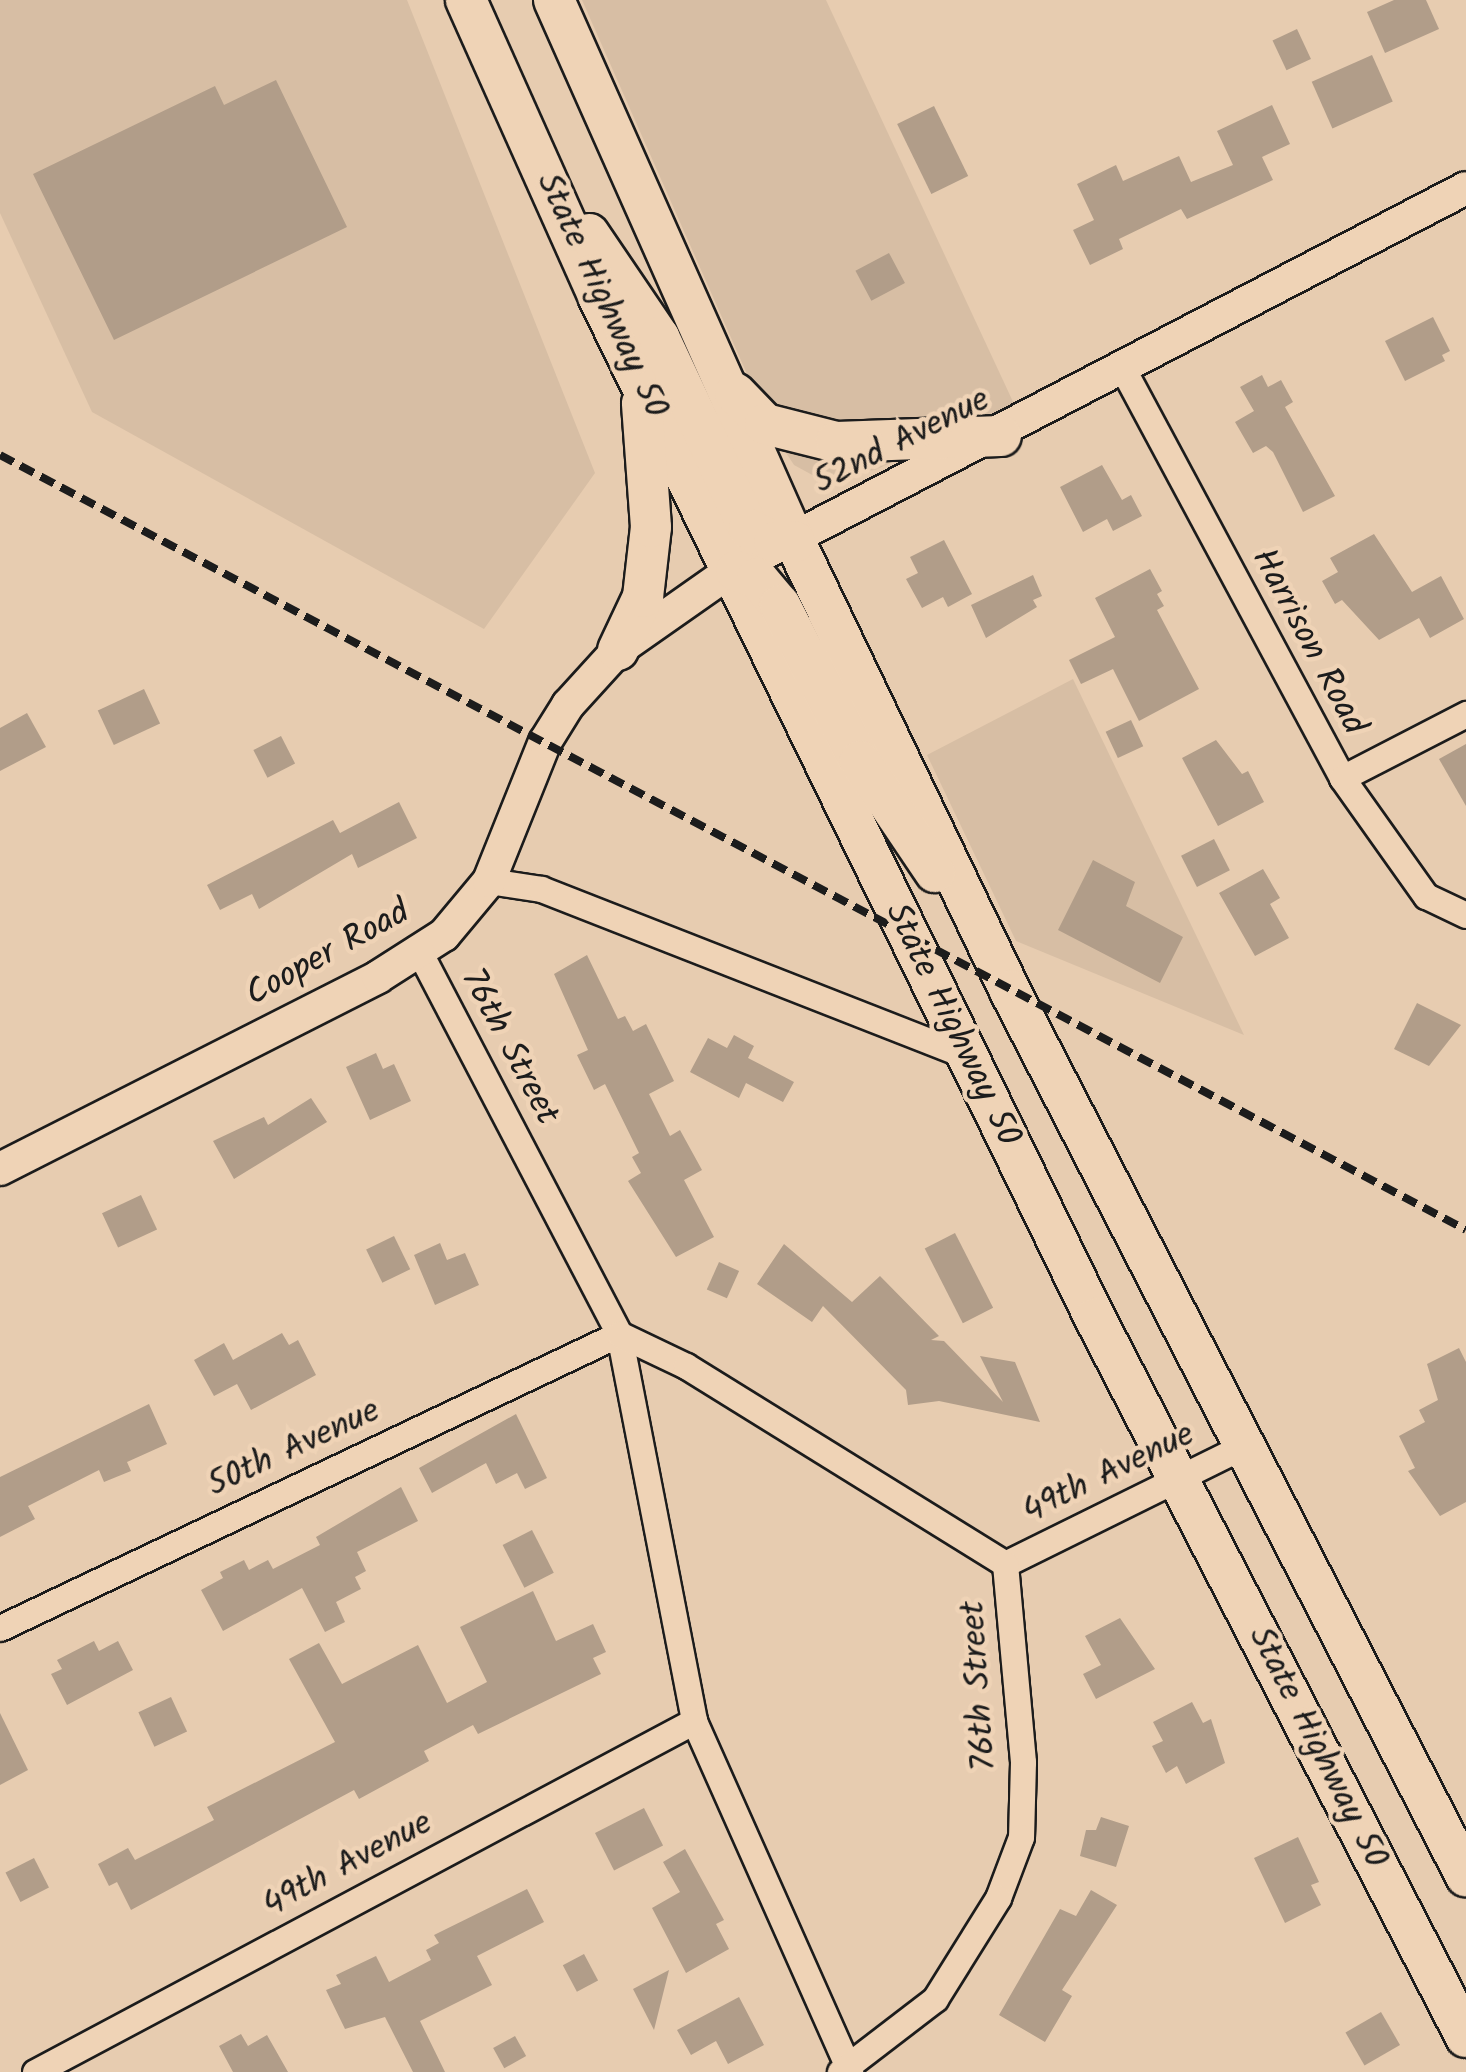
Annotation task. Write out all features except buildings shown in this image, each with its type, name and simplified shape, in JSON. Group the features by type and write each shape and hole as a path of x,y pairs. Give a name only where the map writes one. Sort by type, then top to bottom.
{"main road":[{"name":"State Highway 50","path":"466,0 641,384 968,1056 1178,1478 1466,2037"},
{"name":"State Highway 50","path":"554,0 796,542 974,916 1466,1876"},
{"path":"542,170 659,338 750,530 774,542 796,542"},
{"path":"618,650 643,597 651,527 641,384"},
{"path":"726,384 765,424 836,442 1001,436"},
{"path":"732,570 757,578 780,605 892,816 974,916"}],"street":[{"name":"52nd Avenue","path":"488,881 545,742 618,650 732,570 796,542 1124,372 1466,188"},
{"name":"Harrison Road","path":"1124,372 1342,778 1426,896 1466,915"},
{"path":"1342,778 1466,714"},
{"path":"488,881 541,889 968,1056"},
{"name":"Cooper Road","path":"0,1169 420,953 465,913 488,881"},
{"name":"76th Street","path":"420,953 619,1334 694,1720 846,2071 935,1999 998,1898 1021,1836 1023,1762 1006,1564 686,1366 619,1334"},
{"name":"50th Avenue","path":"0,1628 619,1334"},
{"name":"49th Avenue","path":"1006,1564 1244,1446"},
{"name":"49th Avenue","path":"35,2072 694,1720"}],"shaded area":[{"path":"0,0 407,0 595,473 484,629 92,412 0,213"},
{"path":"582,0 826,0 1015,406 875,470 816,477 794,465 773,433"},
{"path":"1073,679 1244,1035 1016,941 927,755"}],"railway":[{"path":"0,455 1466,1230"}]}
